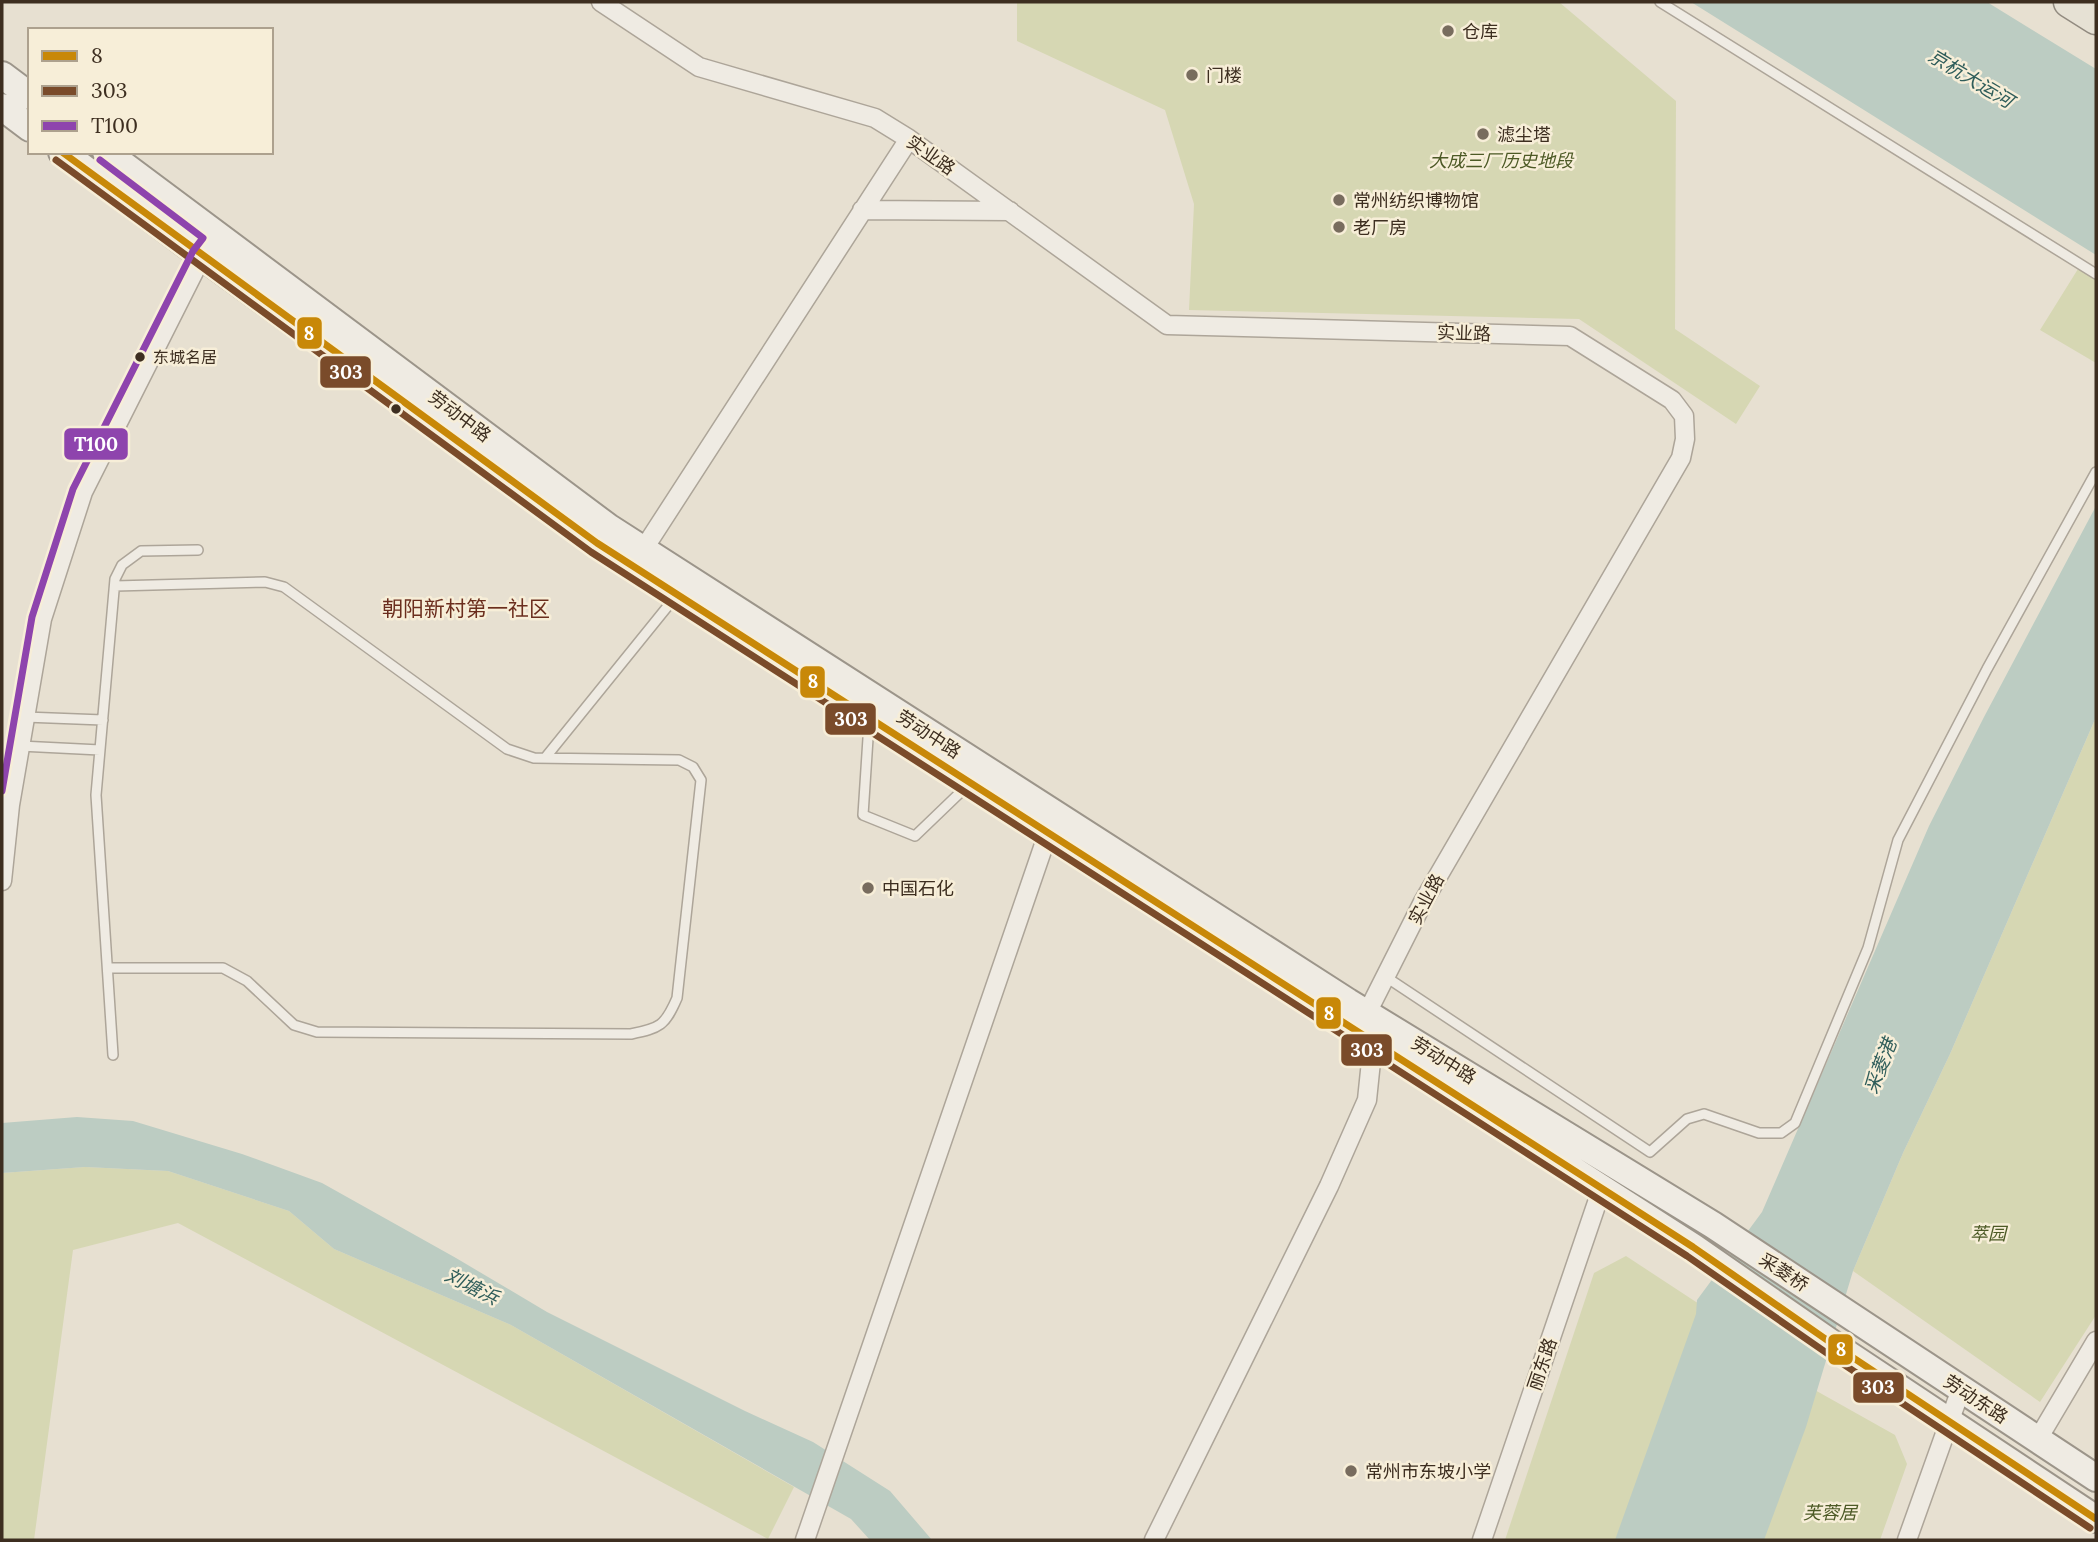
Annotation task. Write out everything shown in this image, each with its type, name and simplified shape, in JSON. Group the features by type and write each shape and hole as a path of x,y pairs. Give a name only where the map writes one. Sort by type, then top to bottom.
{"main road":[{"path":"2069,2 2096,19"},
{"path":"2,75 28,94"},
{"path":"2,107 28,126"},
{"name":"劳动中路","path":"65,154 210,246 643,550 1367,1013 1713,1226"},
{"name":"劳动中路","path":"108,154 210,246 597,543 1693,1247"},
{"name":"采菱桥","path":"1713,1226 1856,1319"},
{"name":"采菱桥","path":"1693,1247 1838,1347"},
{"name":"劳动东路","path":"1856,1319 2096,1478"},
{"name":"劳动东路","path":"1838,1347 2096,1519"}],"street":[{"name":"实业路","path":"601,2 699,67 875,118 909,139 1167,324 1570,336 1672,400 1684,416 1685,439 1681,458 1423,902 1367,1013"},
{"path":"643,550 909,139"},
{"path":"862,211 1010,211"},
{"path":"2,881 6,804 20,747 42,619 83,492 210,246"},
{"path":"805,1540 1048,832"},
{"path":"1154,1540 1329,1186 1367,1100 1373,1042 1367,1013"},
{"name":"丽东路","path":"1482,1540 1602,1188"},
{"path":"2038,1439 2096,1341"},
{"path":"1907,1540 1961,1389"}],"lane":[{"path":"1660,2 2096,274"},
{"path":"1386,977 1650,1152 1687,1119 1704,1114 1759,1133 1781,1133 1795,1123 1868,948 1898,840 1987,669 2096,472"},
{"path":"113,1055 96,795 115,579 122,565 141,551 198,550"},
{"path":"108,968 223,968 247,981 294,1025 317,1032 631,1034 655,1029 669,1017 677,998 701,780 694,767 679,760 534,758 507,749 284,587 265,582 115,586"},
{"path":"545,758 678,594"},
{"path":"25,717 103,720"},
{"path":"869,718 863,815 915,836 971,783"},
{"path":"20,747 100,750"}],"green space":[{"name":"大成三厂历史地段","path":"1017,2 1559,2 1676,101 1675,329 1760,386 1736,424 1579,319 1189,310 1194,204 1165,110 1017,41"},
{"path":"2078,269 2096,279 2096,363 2040,330"},
{"name":"萃园","path":"2096,717 2096,1315 2040,1402 1853,1271"},
{"path":"85,1167 168,1171 289,1211 334,1249 511,1325 794,1487 768,1539 178,1223 73,1250 34,1540 2,1540 2,1173"},
{"path":"1626,1256 1725,1321 1646,1540 1505,1540 1594,1273"},
{"name":"芙蓉居","path":"1797,1380 1895,1435 1907,1464 1880,1540 1740,1540"}],"water":[{"name":"京杭大运河","path":"1691,2 1987,2 2096,69 2096,255"},
{"name":"采菱港","path":"2096,506 2096,717 1853,1271 1806,1427 1764,1540 1615,1540 1696,1314 1697,1300 1762,1212 1929,826"},
{"name":"刘塘浜","path":"77,1117 133,1121 242,1154 322,1183 547,1312 813,1442 890,1491 932,1540 870,1540 851,1519 511,1325 334,1249 289,1211 168,1171 85,1167 2,1173 2,1123"}],"transit line":[{"name":"8","path":"65,154 597,543 1693,1247 1837,1347 2096,1519"},
{"name":"303","path":"56,160 591,552 1687,1256 1831,1356 2090,1528"},
{"name":"T100","path":"2,791 32,617 73,489 193,251 203,238 100,160"}],"place":[{"name":"仓库","path":"1448,31"},
{"name":"门楼","path":"1192,75"},
{"name":"滤尘塔","path":"1483,134"},
{"name":"常州纺织博物馆","path":"1339,200"},
{"name":"老厂房","path":"1339,227"},
{"name":"东城名居","path":"140,357"},
{"name":"中国石化","path":"868,888"},
{"name":"常州市东坡小学","path":"1351,1471"}],"district":[{"name":"朝阳新村第一社区","path":"466,608"}]}
